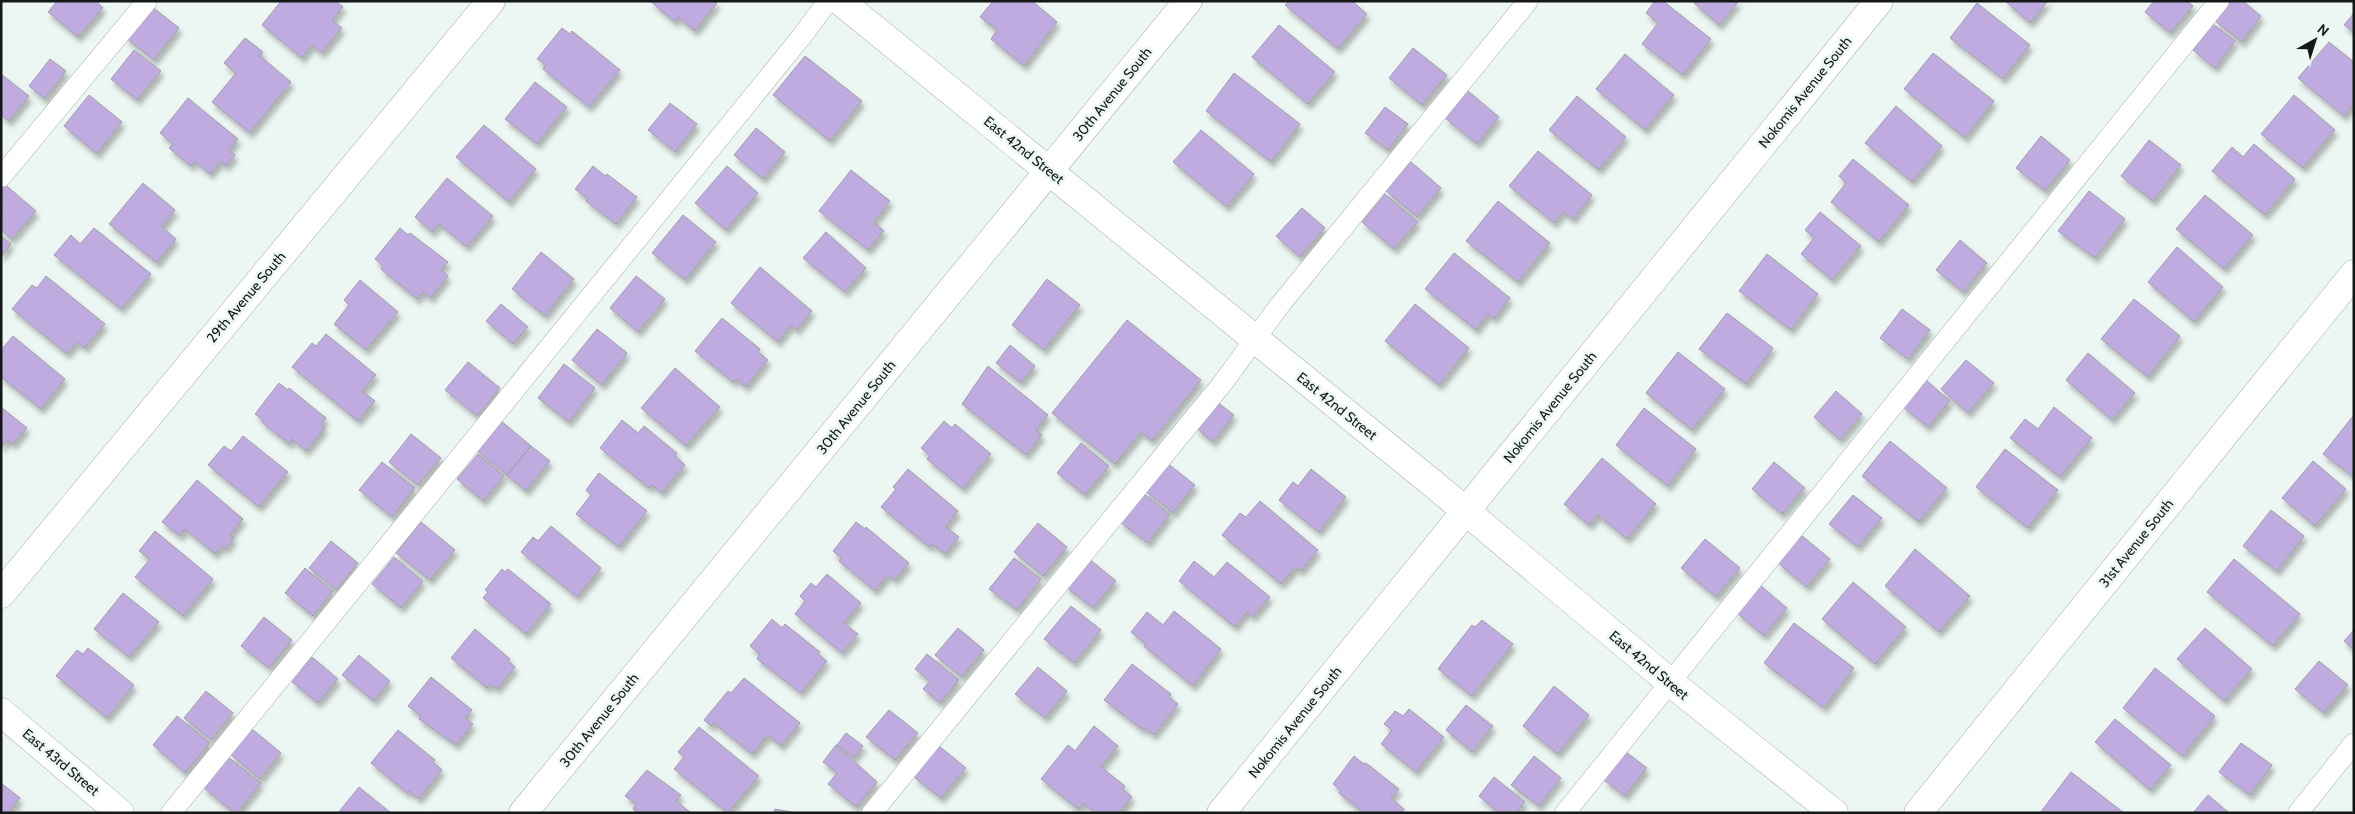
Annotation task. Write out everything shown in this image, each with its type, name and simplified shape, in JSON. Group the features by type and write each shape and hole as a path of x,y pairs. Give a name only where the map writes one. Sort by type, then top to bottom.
{"street":[{"name":"29th Avenue South","path":"1,594 491,1"},
{"name":"East 42nd Street","path":"840,1 1255,339 1670,683 1834,813"},
{"name":"30th Avenue South","path":"523,813 1188,1"},
{"name":"Nokomis Avenue South","path":"1221,813 1879,1"},
{"name":"31st Avenue South","path":"1918,813 2354,274"},
{"name":"East 43rd Street","path":"1,712 120,813"}],"lane":[{"path":"1,177 147,1"},
{"path":"171,813 796,44 828,1"},
{"path":"872,813 1215,391 1286,297 1528,1"},
{"path":"1565,813 2219,1"},
{"path":"2298,813 2354,743"}],"building":[{"path":"57,1 96,1 103,8 78,37 48,12"},
{"path":"281,1 336,1 343,7 332,20 342,28 322,53 312,45 302,58 262,25"},
{"path":"650,1 715,1 717,3 695,31 678,17 675,22"},
{"path":"993,1 1032,1 1057,22 1024,66 991,39 997,30 980,17"},
{"path":"1289,1 1352,1 1367,14 1338,49 1285,5"},
{"path":"1655,1 1663,1 1711,39 1683,75 1642,44 1658,23 1646,13"},
{"path":"1692,1 1739,1 1719,25"},
{"path":"2005,1 2048,1 2030,23"},
{"path":"2154,1 2187,1 2193,6 2170,33 2145,12"},
{"path":"2230,1 2243,1 2261,16 2242,42 2215,21"},
{"path":"1977,3 2030,45 2003,79 1950,38"},
{"path":"150,5 179,28 154,60 125,37"},
{"path":"2354,13 2354,32 2344,25"},
{"path":"2213,24 2235,41 2215,68 2193,50"},
{"path":"1279,25 1335,72 1308,104 1252,57"},
{"path":"562,28 570,34 572,31 620,70 589,107 543,69 546,65 537,59"},
{"path":"245,38 263,52 260,56 291,82 250,133 212,102 236,73 224,63"},
{"path":"2329,42 2354,62 2354,104 2344,116 2298,78"},
{"path":"1413,48 1447,75 1422,105 1389,78"},
{"path":"134,50 161,71 137,100 111,79"},
{"path":"1933,53 1994,101 1965,138 1904,89"},
{"path":"1625,54 1674,95 1645,130 1596,89"},
{"path":"805,56 862,101 830,141 773,95"},
{"path":"50,59 66,71 45,99 29,86"},
{"path":"1234,73 1300,124 1271,162 1206,111"},
{"path":"1,74 29,96 9,121 1,115"},
{"path":"535,82 567,107 537,144 505,119"},
{"path":"1468,91 1499,117 1477,144 1445,118"},
{"path":"89,95 122,122 97,154 64,126"},
{"path":"2294,95 2335,130 2303,168 2261,134"},
{"path":"1577,96 1626,137 1599,170 1549,130"},
{"path":"188,98 238,139 229,150 235,155 226,166 221,161 210,174 195,161 191,166 169,148 173,144 160,133"},
{"path":"670,103 697,124 675,152 648,130"},
{"path":"1896,106 1942,146 1912,182 1865,143"},
{"path":"1385,107 1408,124 1388,150 1365,133"},
{"path":"484,125 536,169 509,202 456,157"},
{"path":"756,128 785,152 763,179 734,155"},
{"path":"1201,130 1254,174 1227,207 1173,162"},
{"path":"2041,136 2070,160 2045,191 2016,168"},
{"path":"2149,140 2181,165 2153,201 2121,176"},
{"path":"2254,144 2295,179 2265,215 2212,171 2232,147 2243,157"},
{"path":"1538,151 1592,195 1573,219 1563,212 1554,223 1509,186"},
{"path":"1853,159 1909,205 1879,242 1831,202 1846,183 1839,176"},
{"path":"1411,162 1441,188 1417,217 1386,191"},
{"path":"593,166 605,176 607,174 637,197 616,224 586,201 588,199 575,189"},
{"path":"727,166 758,193 726,230 695,203"},
{"path":"851,170 890,201 874,222 884,231 868,250 819,211"},
{"path":"447,178 493,216 467,247 439,224 432,232 415,217"},
{"path":"3,183 36,211 12,239 1,230"},
{"path":"143,183 175,210 162,227 176,239 157,263 109,224"},
{"path":"2089,191 2125,219 2095,258 2058,231"},
{"path":"1385,194 1418,222 1394,249 1362,222"},
{"path":"2205,195 2253,235 2224,269 2176,229"},
{"path":"1498,201 1550,243 1518,282 1466,241"},
{"path":"1302,208 1325,228 1300,257 1276,236"},
{"path":"1820,212 1861,246 1832,280 1801,254 1814,238 1805,230"},
{"path":"683,215 716,242 685,280 652,253"},
{"path":"94,228 151,274 121,309 54,255 71,235 80,244"},
{"path":"400,228 408,235 410,233 448,262 441,270 448,276 431,298 423,292 417,299 381,269 383,266 375,259"},
{"path":"826,232 866,268 845,292 803,258"},
{"path":"1,236 11,244 1,257"},
{"path":"1960,240 1987,263 1963,292 1936,270"},
{"path":"2177,247 2223,287 2194,322 2148,282"},
{"path":"541,252 574,279 545,316 512,289"},
{"path":"1454,253 1510,298 1494,319 1488,314 1476,330 1425,289"},
{"path":"1767,254 1818,294 1791,330 1739,291"},
{"path":"760,267 812,311 797,330 791,325 778,342 731,303"},
{"path":"46,276 105,324 85,348 77,342 67,354 12,309 32,285 37,288"},
{"path":"636,276 665,299 638,332 610,308"},
{"path":"1047,279 1080,305 1044,350 1012,325"},
{"path":"360,280 398,312 366,350 334,324 349,305 344,300"},
{"path":"2134,299 2180,336 2148,377 2101,339"},
{"path":"501,304 528,327 513,344 486,321"},
{"path":"1415,304 1469,348 1439,385 1385,341"},
{"path":"1902,309 1930,330 1908,359 1880,338"},
{"path":"1727,313 1773,348 1746,384 1699,349"},
{"path":"722,318 760,349 758,352 768,360 746,387 736,379 733,382 695,351"},
{"path":"1127,320 1201,380 1152,441 1141,432 1115,464 1052,413"},
{"path":"597,329 627,353 602,385 572,360"},
{"path":"326,334 376,375 362,391 375,401 358,421 292,367 312,343 316,346"},
{"path":"13,336 65,379 41,409 1,377 1,350"},
{"path":"1010,345 1035,366 1021,383 996,363"},
{"path":"1678,352 1725,389 1692,430 1646,393"},
{"path":"2088,353 2135,393 2112,420 2066,380"},
{"path":"1966,360 1994,383 1968,413 1941,389"},
{"path":"468,362 500,388 477,416 445,390"},
{"path":"564,364 595,388 569,422 538,398"},
{"path":"988,366 1048,415 1036,430 1042,435 1026,455 962,404"},
{"path":"675,368 720,407 686,446 641,408"},
{"path":"1925,379 1950,401 1928,427 1902,406"},
{"path":"279,383 288,390 289,388 326,418 321,425 325,428 306,451 292,439 289,444 255,414"},
{"path":"1836,391 1862,414 1840,440 1814,417"},
{"path":"1217,402 1234,415 1213,442 1196,428"},
{"path":"1,407 27,428 13,444 7,440 1,448"},
{"path":"2054,407 2092,438 2060,477 2010,438 2025,419 2038,429"},
{"path":"1644,408 1696,449 1668,486 1616,445"},
{"path":"2354,416 2354,477 2323,454"},
{"path":"500,420 531,446 507,475 475,449"},
{"path":"622,420 638,433 644,426 677,453 675,456 685,465 662,493 652,485 649,488 600,448"},
{"path":"944,421 952,428 955,424 991,454 963,489 927,459 930,456 921,448"},
{"path":"411,434 441,458 418,485 389,462"},
{"path":"243,436 288,472 259,507 208,465 224,446 231,451"},
{"path":"1890,441 1947,488 1919,522 1862,476"},
{"path":"1081,443 1109,466 1085,495 1057,473"},
{"path":"531,446 550,461 526,491 507,475"},
{"path":"2005,449 2058,490 2028,528 1976,487"},
{"path":"478,454 504,476 483,501 457,479"},
{"path":"1602,458 1656,504 1627,539 1598,515 1589,525 1564,504"},
{"path":"2313,461 2346,489 2315,526 2282,498"},
{"path":"382,462 415,488 392,517 359,490"},
{"path":"1774,462 1805,488 1782,514 1752,489"},
{"path":"1167,463 1195,485 1173,513 1145,491"},
{"path":"908,469 958,511 946,527 959,537 945,554 932,544 929,547 881,507 896,489 893,487"},
{"path":"1311,469 1346,497 1319,532 1279,500 1293,482 1298,486"},
{"path":"599,473 647,511 619,547 576,514 591,495 586,490"},
{"path":"197,480 243,519 230,535 234,538 226,549 222,546 215,554 185,529 180,536 162,522"},
{"path":"1143,493 1170,514 1148,543 1120,522"},
{"path":"1853,495 1882,518 1858,547 1829,524"},
{"path":"1260,501 1318,550 1301,571 1296,567 1281,584 1222,535 1240,513 1246,517"},
{"path":"2271,510 2304,536 2277,571 2243,546"},
{"path":"421,522 455,550 430,580 396,553"},
{"path":"856,522 865,529 866,527 909,563 895,580 888,575 875,591 839,561 841,558 833,551"},
{"path":"1038,523 1067,547 1043,576 1014,552"},
{"path":"551,526 601,568 577,597 521,552 533,537 538,541"},
{"path":"155,531 213,579 183,616 135,577 150,559 139,551"},
{"path":"1801,535 1830,559 1807,587 1778,563"},
{"path":"1705,539 1740,568 1716,597 1681,568"},
{"path":"331,541 358,563 336,590 309,568"},
{"path":"1915,549 1970,596 1939,632 1885,586"},
{"path":"394,557 423,581 401,608 372,584"},
{"path":"1014,558 1041,579 1017,610 989,589"},
{"path":"1088,558 1116,581 1093,608 1065,586"},
{"path":"2234,559 2300,614 2273,646 2207,592"},
{"path":"1194,561 1214,577 1227,562 1270,597 1253,617 1247,612 1235,627 1179,581"},
{"path":"305,568 333,591 313,616 285,593"},
{"path":"502,569 505,572 508,569 551,604 526,634 483,598 488,592 485,590"},
{"path":"827,574 861,603 844,623 858,634 842,653 795,614 805,601 800,596 811,583 816,587"},
{"path":"1853,582 1906,627 1875,664 1822,619"},
{"path":"1760,585 1787,608 1764,636 1736,612"},
{"path":"123,593 159,622 129,657 94,629"},
{"path":"1071,606 1101,630 1074,663 1044,639"},
{"path":"1174,611 1221,649 1193,686 1144,646 1146,644 1131,632 1147,612 1163,625"},
{"path":"264,617 292,640 269,668 241,646"},
{"path":"772,619 782,628 785,624 820,652 818,654 827,661 801,693 757,659 760,654 750,646"},
{"path":"1482,620 1513,644 1472,696 1438,669 1472,625 1475,627"},
{"path":"1794,623 1854,668 1824,708 1764,663"},
{"path":"958,628 984,650 962,677 935,655"},
{"path":"2205,628 2252,669 2224,701 2177,659"},
{"path":"475,629 510,659 508,661 515,667 497,689 490,684 487,688 451,658"},
{"path":"2354,630 2354,650 2344,641"},
{"path":"88,648 134,685 107,718 56,676 77,650 83,654"},
{"path":"927,654 959,680 940,703 923,689 930,681 915,669"},
{"path":"359,655 390,681 374,701 342,675"},
{"path":"312,657 338,679 318,703 292,682"},
{"path":"2319,661 2348,685 2324,713 2295,689"},
{"path":"1132,664 1171,694 1169,697 1178,704 1154,735 1145,728 1143,730 1104,700"},
{"path":"1038,667 1067,691 1045,718 1015,694"},
{"path":"2155,668 2215,716 2183,756 2123,708"},
{"path":"431,677 472,710 465,718 473,724 456,745 419,719 421,716 408,706"},
{"path":"744,678 800,723 781,746 768,735 752,754 714,723 711,726 704,720 728,691 731,693"},
{"path":"1554,686 1589,715 1558,754 1523,726"},
{"path":"206,691 233,713 211,740 184,718"},
{"path":"1466,705 1493,726 1472,752 1446,730"},
{"path":"1409,709 1444,737 1416,772 1381,744 1392,730 1384,724 1395,711 1403,716"},
{"path":"889,710 918,733 895,760 866,737"},
{"path":"177,716 210,743 185,773 153,745"},
{"path":"2115,719 2171,765 2150,790 2095,742"},
{"path":"1094,726 1118,746 1101,767 1125,786 1123,789 1132,797 1119,813 1096,813 1083,803 1078,809 1041,779 1068,745 1075,751"},
{"path":"699,727 759,776 728,813 674,769 684,757 678,752"},
{"path":"252,729 281,753 260,779 231,755"},
{"path":"398,730 435,760 433,762 442,770 419,799 409,791 407,793 371,763"},
{"path":"846,733 863,746 854,758 837,745"},
{"path":"2241,743 2272,765 2250,795 2219,772"},
{"path":"836,745 877,782 856,807 828,784 837,773 823,762"},
{"path":"939,746 966,768 941,798 914,777"},
{"path":"1626,752 1647,768 1625,796 1604,780"},
{"path":"1354,756 1399,789 1391,798 1404,809 1401,813 1364,813 1339,793 1341,791 1333,784"},
{"path":"1534,756 1561,778 1539,806 1511,785"},
{"path":"228,757 261,783 237,813 234,813 203,787"},
{"path":"647,770 681,795 676,801 691,813 638,813 633,809 636,804 625,796"},
{"path":"2071,772 2124,813 2040,813"},
{"path":"1494,777 1525,802 1516,813 1499,813 1479,796"},
{"path":"1,783 20,798 8,813 1,813"},
{"path":"359,787 391,813 338,813"},
{"path":"2208,795 2229,813 2193,813"},
{"path":"775,809 797,813 774,813"}]}
